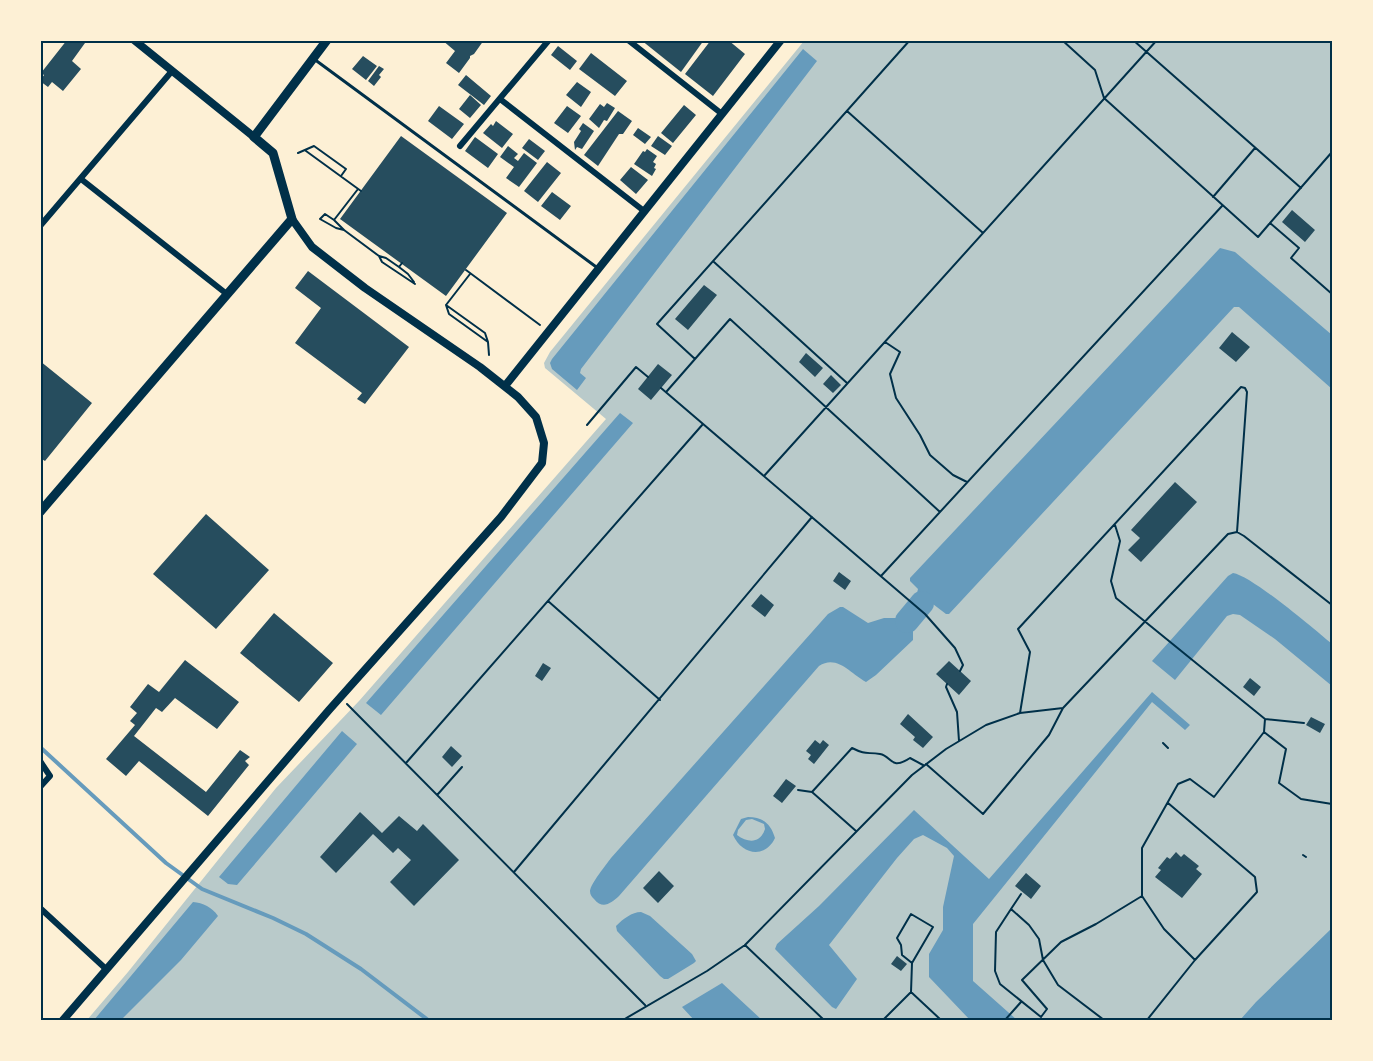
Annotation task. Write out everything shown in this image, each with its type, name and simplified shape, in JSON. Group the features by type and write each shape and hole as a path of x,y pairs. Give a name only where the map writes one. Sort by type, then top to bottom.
{"main road":[{"path":"40,512 292,219 273,153 254,137 327,40"}],"street":[{"path":"134,40 254,137"},
{"path":"628,40 722,114"},
{"path":"505,386 781,40"},
{"path":"460,146 545,42"},
{"path":"40,226 172,71"},
{"path":"500,99 645,211"},
{"path":"81,180 228,295"},
{"path":"63,1020 188,872 501,517 542,464 544,443 536,417 505,386 364,288 312,247 292,219"},
{"path":"40,761 50,776 40,787"},
{"path":"40,908 106,969"}],"lane":[{"path":"313,58 599,269"}],"path":[{"path":"695,359 657,324 910,40"},
{"path":"1062,40 1095,70 1104,98 1258,237 1332,152"},
{"path":"1132,40 1301,188"},
{"path":"764,476 1157,40"},
{"path":"847,111 983,233"},
{"path":"298,153 314,146 346,169 341,176"},
{"path":"1213,197 1255,148"},
{"path":"306,151 359,190 334,220"},
{"path":"881,576 1222,206"},
{"path":"344,230 320,219 325,214 334,220 379,256 386,258 408,274 415,284 382,262 379,256"},
{"path":"1270,223 1299,248 1291,258 1332,294"},
{"path":"713,261 847,383"},
{"path":"399,267 402,263"},
{"path":"466,270 540,325"},
{"path":"446,305 471,274"},
{"path":"446,305 485,333 489,355"},
{"path":"446,305 449,314 488,342"},
{"path":"666,392 730,319 940,512"},
{"path":"466,326 469,321"},
{"path":"885,342 900,352 890,374 896,398 930,455 953,475 967,482"},
{"path":"587,425 636,367 648,377"},
{"path":"1020,713 1030,652 1018,629 1241,387 1247,392 1237,532"},
{"path":"661,388 925,614 955,648 963,665 960,671"},
{"path":"406,763 703,424"},
{"path":"514,872 812,517"},
{"path":"1116,525 1120,541 1111,581 1116,598 1265,719 1304,723"},
{"path":"812,792 852,748 866,754 882,754 898,764 910,758 925,764 983,814 1049,735 1063,708 1228,534 1237,532 1252,542 1332,604"},
{"path":"548,601 660,700"},
{"path":"948,684 946,687 957,712 959,741"},
{"path":"341,697 645,1005"},
{"path":"622,1020 707,971 745,945 925,764 986,725 1020,713 1063,708"},
{"path":"1195,960 1164,929 1142,896 1142,848 1178,784 1190,779 1214,797 1264,732 1265,719"},
{"path":"1264,732 1286,749 1279,783 1301,800 1332,804"},
{"path":"1162,743 1168,748"},
{"path":"437,794 462,767"},
{"path":"798,790 812,792 856,831"},
{"path":"1147,1020 1195,960 1257,892 1255,876 1168,803"},
{"path":"1021,894 996,932 996,976 1000,984 1041,1017 1047,1010 1022,980 1062,942 1142,896"},
{"path":"1011,909 1029,925 1039,939 1043,960 1058,984 1104,1020"},
{"path":"883,1020 911,992 912,963 933,927 911,914 897,938 901,945 902,955 912,963"},
{"path":"745,945 824,1020"},
{"path":"911,992 941,1020"},
{"path":"1005,1020 1021,1002"}],"shaded area":[{"path":"804,41 1332,41 1332,1020 87,1020 276,788 359,701 606,419 545,368 544,363 550,352"}],"water":[{"path":"803,49 817,61 581,369 580,373 586,378 577,390 552,369 550,363 552,359"},
{"path":"1220,248 1235,252 1332,335 1332,389 1239,307 1234,307 949,614 929,601 925,605 916,597 918,589 910,578"},
{"path":"620,413 633,423 381,715 366,703"},
{"path":"1233,573 1242,576 1268,593 1332,644 1332,686 1275,639 1240,615 1233,614 1227,616 1175,680 1152,661"},
{"path":"840,607 868,623 884,618 904,618 913,627 913,640 866,682 844,666 832,662 819,666 619,896 604,905 597,902 590,891 611,858 828,614"},
{"path":"1152,692 1190,725 1185,730 1152,702 973,924 973,981 1017,1020 970,1020 929,977 929,954 943,930 943,907 954,856 947,848 923,835 914,839 897,858 829,945 857,979 836,1009 775,949 777,944 819,906 914,810 989,879"},
{"path":"342,731 357,744 237,885 228,884 219,877"},
{"path":"753,817 766,822 775,838 771,845 760,852 742,847 733,835 741,819","holes":["752,819 764,824 763,834 757,840 749,841 737,835 746,820"]},
{"path":"193,902 207,906 218,916 181,960 121,1020 94,1020"},
{"path":"641,912 650,916 692,954 696,961 668,979 660,976 617,931 616,926 622,921"},
{"path":"1332,928 1332,1020 1240,1020 1256,1002"},
{"path":"722,983 762,1020 694,1020 682,1007"}],"building":[{"path":"67,40 82,40 85,43 72,61 81,69 63,91 52,82 48,87 40,81 44,75 41,73"},
{"path":"442,40 484,40 459,73 446,63 455,51"},
{"path":"641,40 704,40 681,72"},
{"path":"711,40 728,40 745,54 713,96 685,74"},
{"path":"558,46 577,61 570,70 551,55"},
{"path":"591,53 627,81 615,96 579,69"},
{"path":"363,56 377,66 366,80 352,69"},
{"path":"379,66 384,69 374,86 368,81"},
{"path":"466,75 491,96 484,105 458,85"},
{"path":"577,82 591,92 581,107 566,95"},
{"path":"470,95 481,105 470,118 459,109"},
{"path":"607,103 615,108 607,121 604,120 599,128 589,119 600,104 604,107"},
{"path":"684,105 696,115 673,143 661,133"},
{"path":"439,106 464,124 452,139 428,121"},
{"path":"567,106 581,116 568,133 554,123"},
{"path":"618,111 632,121 623,134 619,134 598,166 584,155"},
{"path":"496,121 513,134 502,148 483,133"},
{"path":"583,123 594,131 582,149 577,147 575,150 574,142"},
{"path":"638,128 651,137 645,144 633,135"},
{"path":"401,136 507,213 446,296 340,219"},
{"path":"658,136 672,146 665,155 651,146"},
{"path":"475,137 498,154 488,168 465,151"},
{"path":"529,139 545,151 538,160 522,148"},
{"path":"508,146 518,154 514,158 518,161 524,153 537,163 519,187 506,178 514,167 500,157"},
{"path":"647,149 657,156 653,162 656,164 654,168 656,169 652,176 634,164"},
{"path":"547,162 561,173 538,202 524,191"},
{"path":"631,167 648,180 636,194 620,180"},
{"path":"552,192 571,206 560,220 541,206"},
{"path":"1292,210 1315,230 1305,242 1282,222"},
{"path":"308,271 409,347 365,404 357,399 362,393 295,343 321,308 295,288"},
{"path":"704,285 717,295 688,330 675,319"},
{"path":"1232,332 1250,347 1236,362 1219,348"},
{"path":"806,353 823,368 815,377 799,362"},
{"path":"40,361 92,403 45,461 40,458"},
{"path":"658,364 672,375 651,400 638,389"},
{"path":"831,375 841,385 833,393 823,384"},
{"path":"1175,482 1197,502 1141,562 1128,550 1140,538 1131,530"},
{"path":"206,514 269,570 216,629 153,574"},
{"path":"839,572 851,581 845,590 833,581"},
{"path":"761,594 774,605 765,617 751,606"},
{"path":"274,613 333,663 299,702 240,653"},
{"path":"185,660 239,702 217,729 175,698 162,712 156,708 134,736 206,792 240,750 250,757 245,761 249,765 208,816 139,761 126,776 106,759 135,725 130,721 137,713 130,707 148,684 159,692"},
{"path":"949,661 971,681 959,695 936,674"},
{"path":"543,663 551,668 542,681 535,676"},
{"path":"1250,678 1261,687 1254,696 1243,687"},
{"path":"908,714 933,737 923,748 913,740 915,737 900,724"},
{"path":"1311,717 1325,724 1320,733 1306,725"},
{"path":"815,740 820,744 823,740 829,745 814,764 808,759 811,755 806,751"},
{"path":"451,746 462,756 452,767 442,757"},
{"path":"786,779 796,786 782,803 773,796"},
{"path":"360,812 382,833 399,816 417,831 423,824 459,860 414,906 390,882 411,860 398,848 393,853 373,834 336,873 320,857"},
{"path":"1176,852 1181,857 1184,854 1199,866 1196,869 1202,874 1182,898 1155,877 1161,870 1158,868 1167,857 1170,859"},
{"path":"659,871 674,886 658,903 643,888"},
{"path":"1026,873 1041,886 1031,899 1015,886"},
{"path":"897,956 907,964 901,971 891,964"}],"waterway":[{"path":"907,621 922,603"},
{"path":"40,747 166,863 202,889 306,934 361,969 428,1020"}]}
